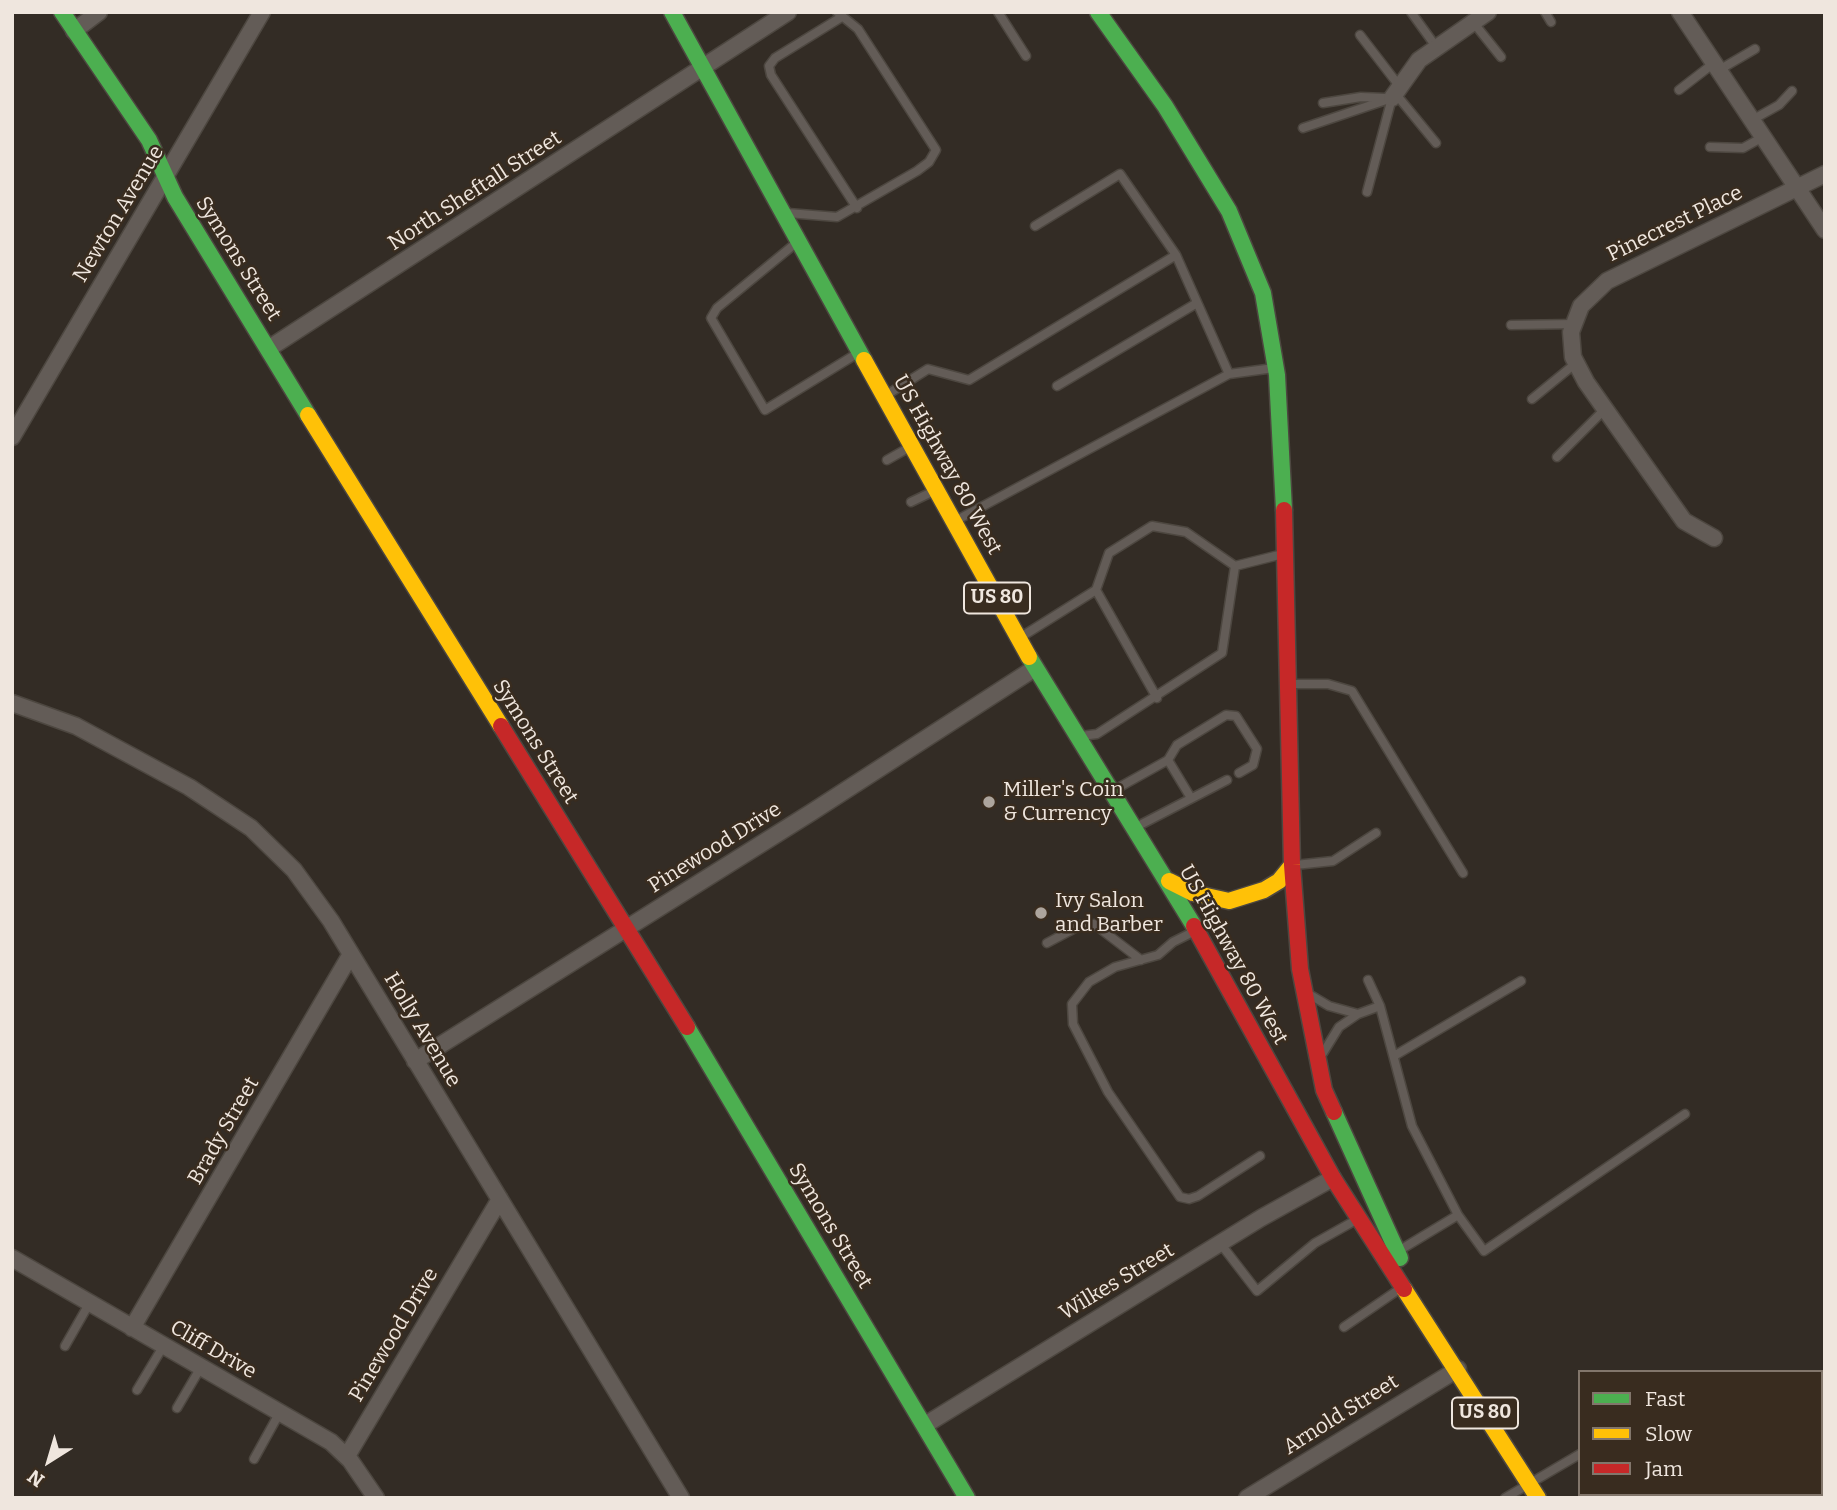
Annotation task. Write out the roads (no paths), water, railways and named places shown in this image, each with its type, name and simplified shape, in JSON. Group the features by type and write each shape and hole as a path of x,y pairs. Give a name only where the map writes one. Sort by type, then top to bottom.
{"main road":[{"name":"Symons Street","path":"62,12 149,140 179,204 626,928 967,1498"},
{"name":"US Highway 80 West","path":"672,12 1035,668 1169,881 1333,1178 1359,1218 1391,1255 1432,1329"},
{"name":"US Highway 80 West","path":"1098,12 1165,106 1229,211 1263,293 1276,368 1286,553 1292,865 1304,990 1320,1058 1324,1090 1404,1286 1538,1498"},
{"path":"1169,881 1193,893 1229,901 1264,890 1279,881 1292,865"}],"street":[{"path":"74,31 99,12"},
{"name":"Newton Avenue","path":"12,437 262,12"},
{"name":"North Sheftall Street","path":"268,349 788,12"},
{"path":"1396,93 1419,60 1488,12"},
{"path":"1680,12 1825,230"},
{"name":"Pinecrest Place","path":"1574,324 1581,306 1607,281 1825,174"},
{"path":"1574,324 1571,332 1576,363 1605,409 1684,522 1714,538"},
{"name":"Pinewood Drive","path":"415,1061 1035,668"},
{"name":"Holly Avenue","path":"12,701 76,726 189,787 251,828 304,882 351,954 681,1498"},
{"name":"Brady Street","path":"132,1328 351,954"},
{"name":"Wilkes Street","path":"925,1425 1220,1243 1333,1178"},
{"name":"Pinewood Drive","path":"346,1456 500,1199"},
{"name":"Cliff Drive","path":"12,1258 327,1439 346,1456 376,1498"},
{"name":"Arnold Street","path":"1247,1498 1458,1369"}],"lane":[{"path":"998,12 1026,56"},
{"path":"1410,12 1437,48"},
{"path":"1545,12 1551,22"},
{"path":"785,213 837,217 857,208 917,171 929,162 936,150 858,29 839,15 775,58 769,66 771,75 857,208"},
{"path":"1473,22 1501,57"},
{"path":"1360,35 1396,93 1436,144"},
{"path":"1679,90 1716,67 1755,49"},
{"path":"1752,120 1779,105 1792,91"},
{"path":"1323,103 1396,93"},
{"path":"1303,128 1396,93"},
{"path":"1367,192 1396,93"},
{"path":"1710,147 1743,148 1763,136"},
{"path":"1035,226 1120,174 1176,256 1229,374"},
{"path":"799,240 716,308 711,318 765,410 860,351"},
{"path":"885,396 929,369 968,380 1176,256"},
{"path":"1057,386 1197,303"},
{"path":"1511,325 1574,324"},
{"path":"1532,399 1576,363"},
{"path":"954,522 1229,374 1276,368"},
{"path":"1557,457 1605,409"},
{"path":"887,460 912,445"},
{"path":"911,502 937,490"},
{"path":"1019,638 1096,590 1109,553 1152,526 1186,532 1235,566 1286,553"},
{"path":"1078,736 1097,734 1157,698 1222,653 1235,566"},
{"path":"1096,590 1157,698"},
{"path":"1289,684 1328,684 1352,691 1462,873"},
{"path":"1112,791 1168,760 1177,745 1226,715 1236,716 1257,749 1253,765 1239,773"},
{"path":"1168,760 1191,798"},
{"path":"1135,828 1227,780"},
{"path":"1292,865 1333,861 1376,833"},
{"path":"1047,943 1080,925 1094,924 1141,960"},
{"path":"1196,931 1173,942 1158,955 1102,973 1080,990 1072,1004 1073,1024 1090,1062 1180,1197 1194,1198 1260,1156"},
{"path":"1368,981 1380,1006 1412,1126 1458,1215 1484,1251 1685,1114"},
{"path":"1394,1056 1521,981"},
{"path":"1304,990 1327,1005 1358,1014"},
{"path":"1320,1058 1334,1033 1358,1014 1380,1006"},
{"path":"1391,1255 1458,1215"},
{"path":"1220,1243 1257,1291 1315,1243 1359,1218"},
{"path":"1343,1327 1404,1286"},
{"path":"65,1346 89,1304"},
{"path":"136,1390 164,1345"},
{"path":"177,1408 201,1367"},
{"path":"254,1459 280,1412"},
{"path":"1505,1498 1528,1482 1578,1455"}],"place":[{"name":"Miller's Coin & Currency","path":"989,802"},
{"name":"Ivy Salon and Barber","path":"1041,913"}]}
